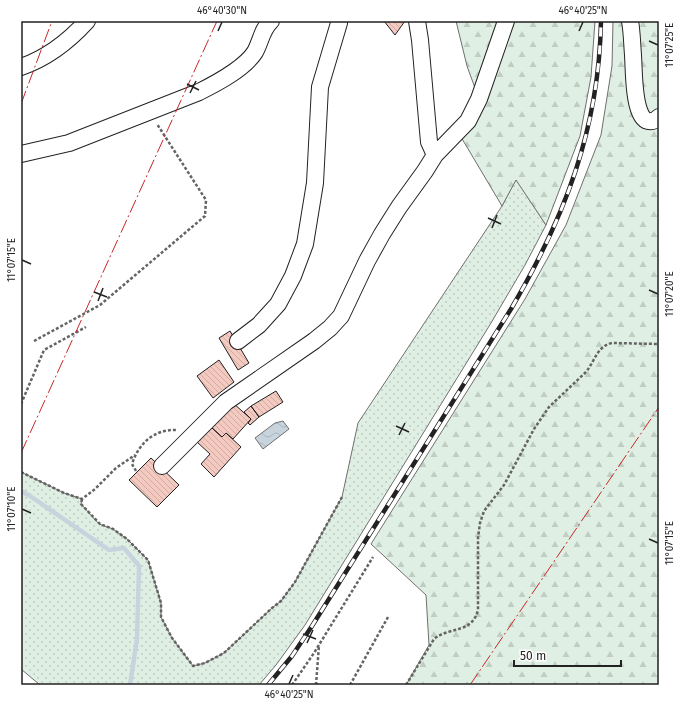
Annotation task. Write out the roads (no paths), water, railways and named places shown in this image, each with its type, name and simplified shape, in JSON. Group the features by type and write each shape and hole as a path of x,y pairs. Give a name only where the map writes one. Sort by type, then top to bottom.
{"street":[{"path":"21,67 36,62 54,51 74,36 87,21"},
{"path":"21,154 69,143 199,92 216,83 250,59 255,52 267,25 271,21"},
{"path":"417,21 429,142 435,155"},
{"path":"162,466 226,402 314,341 330,328 341,316 382,234 399,207 435,155 468,121 479,99 506,21"},
{"path":"238,342 259,325 278,304 293,276 305,244 315,183 320,87 338,22"},
{"path":"633,24 636,98 641,115 646,121 654,121 659,117"}],"water":[{"path":"283,421 289,429 263,449 255,438 275,423"}],"waterway":[{"path":"21,491 109,550 124,548 139,566 137,639 130,685"}],"railway":[{"path":"268,685 292,656 312,626 511,309 548,240 576,171 586,135 594,99 599,61 601,21"}]}
